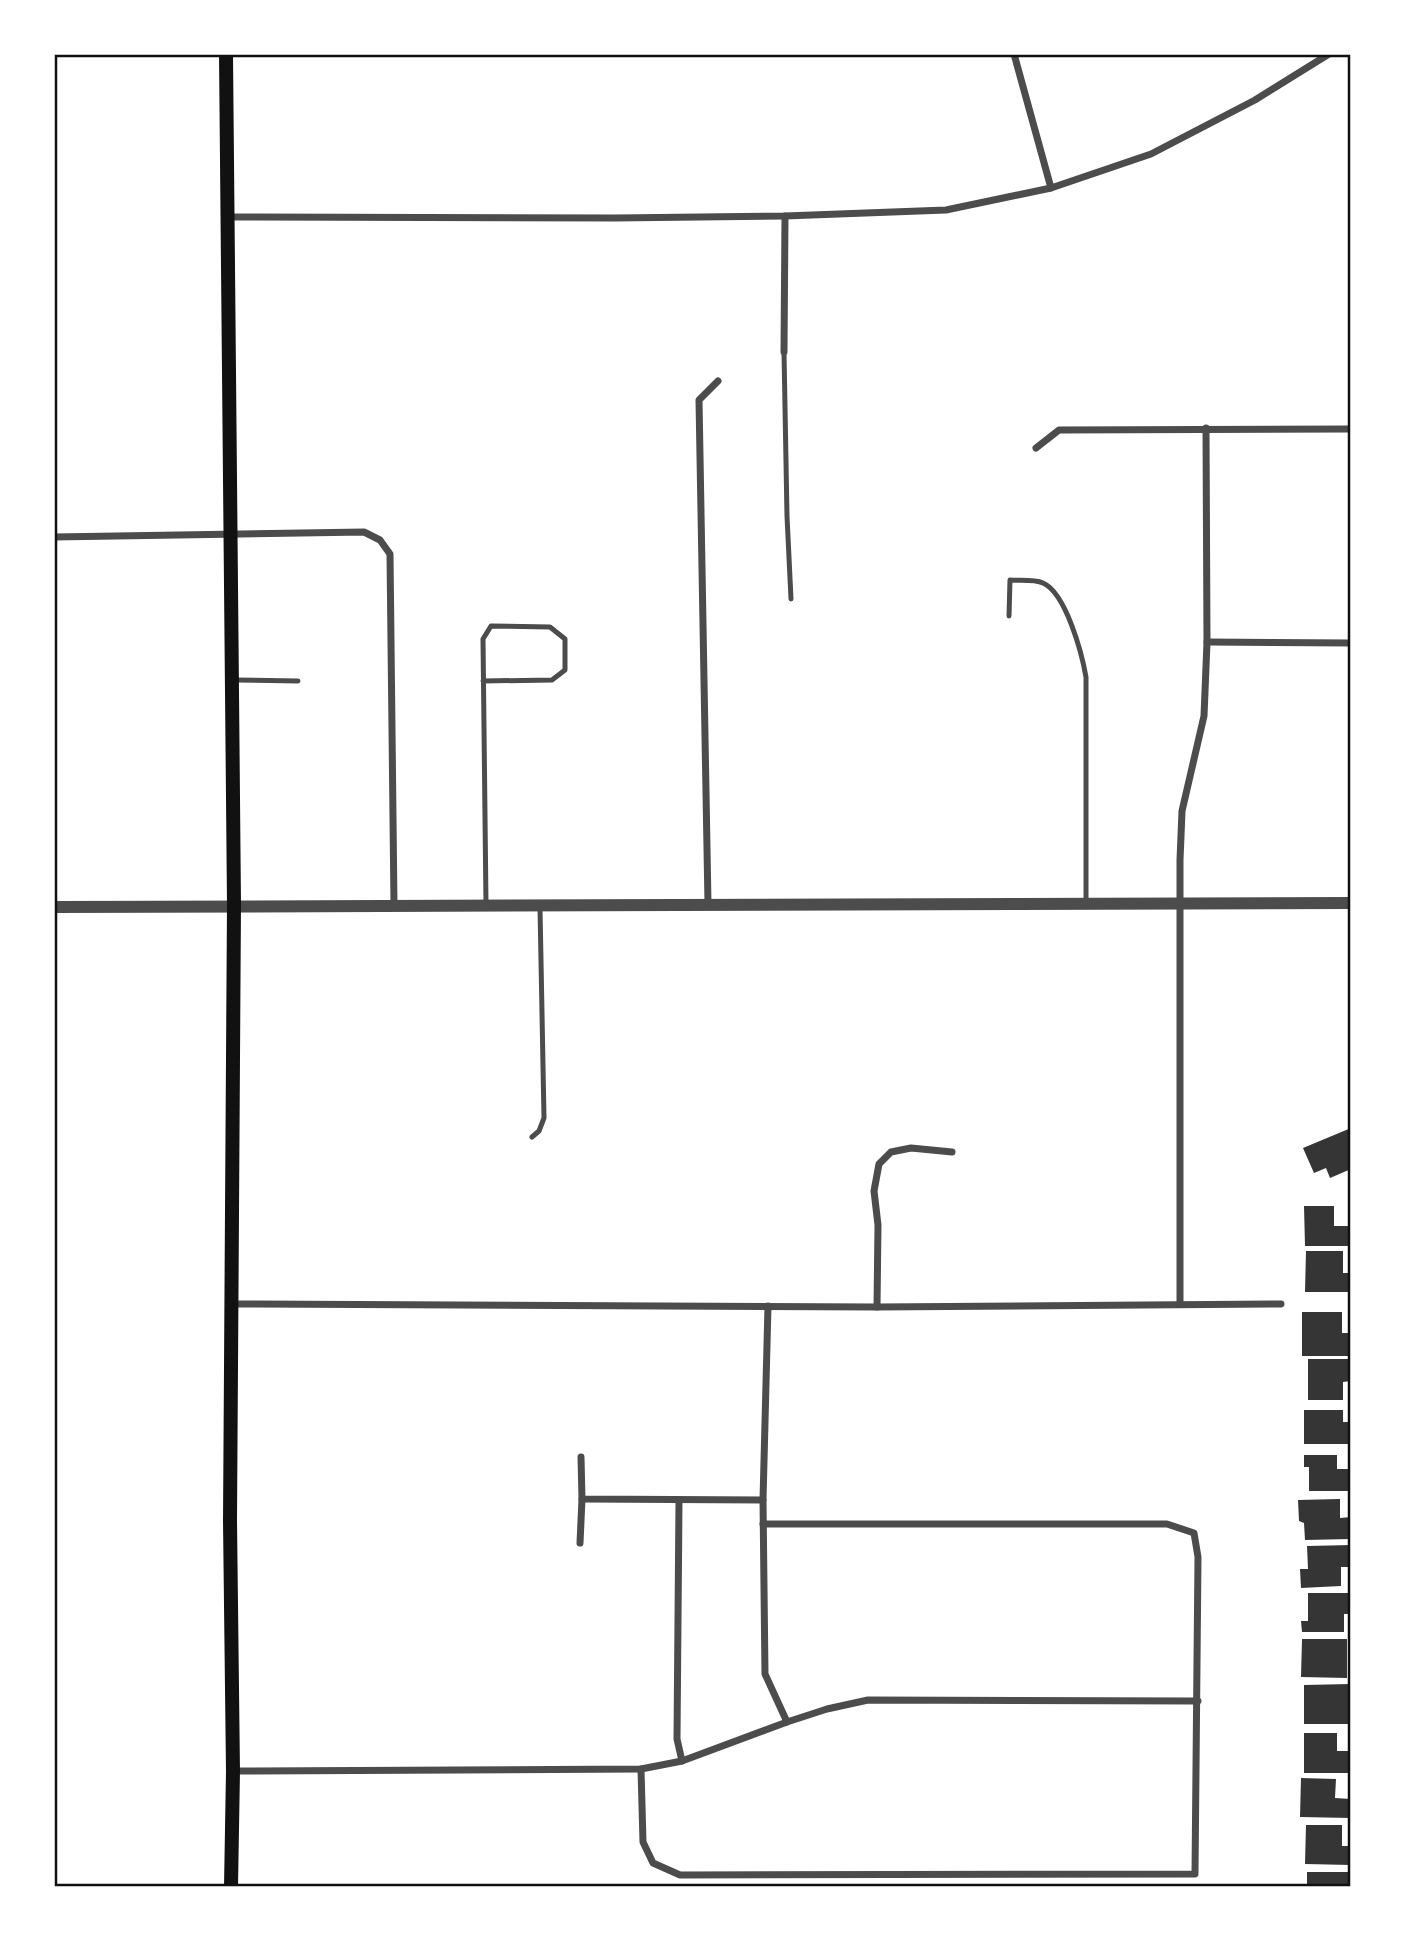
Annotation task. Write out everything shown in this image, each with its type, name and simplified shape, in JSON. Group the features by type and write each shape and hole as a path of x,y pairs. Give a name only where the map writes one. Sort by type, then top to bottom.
{"main road":[{"path":"226,54 234,904 230,1521 233,1771 231,1887"}],"street":[{"path":"1014,54 1051,188"},
{"path":"227,217 785,216 946,211 1051,188 1152,155 1255,100 1329,54"},
{"path":"784,352 785,216"},
{"path":"708,904 699,400 718,381"},
{"path":"1180,1304 1182,811 1203,716 1207,642 1206,428"},
{"path":"1036,448 1059,430 1351,429"},
{"path":"54,537 364,532 380,540 390,554 394,905"},
{"path":"1207,642 1351,643"},
{"path":"54,906 1351,903"},
{"path":"877,1307 877,1225 874,1191 878,1164 891,1153 911,1147 952,1152"},
{"path":"232,1304 877,1307 1281,1304"},
{"path":"768,1306 763,1500 765,1674 787,1722"},
{"path":"580,1543 581,1457"},
{"path":"582,1499 763,1500"},
{"path":"679,1501 677,1739 682,1761"},
{"path":"641,1769 643,1842 653,1863 680,1875 1195,1874 1198,1557 1194,1533 1167,1524 763,1524"},
{"path":"233,1771 641,1769 682,1761 787,1722 867,1700 1198,1701"}],"lane":[{"path":"784,352 791,599"},
{"path":"1009,616 1010,580 1043,583 1053,592 1074,629 1083,658 1086,677 1086,902"},
{"path":"483,681 552,680 565,670 565,639 550,627 491,626 483,639 483,681 486,905"},
{"path":"232,680 298,681"},
{"path":"532,1137 539,1131 544,1118 540,904"}],"building":[{"path":"1351,1128 1351,1169 1330,1178 1326,1168 1314,1173 1303,1148"},
{"path":"1304,1206 1334,1206 1334,1226 1351,1226 1351,1246 1305,1246"},
{"path":"1306,1251 1343,1251 1343,1273 1351,1273 1351,1292 1305,1292"},
{"path":"1302,1312 1342,1312 1342,1333 1351,1333 1351,1356 1302,1356"},
{"path":"1308,1359 1351,1359 1351,1381 1343,1382 1343,1400 1308,1400"},
{"path":"1304,1410 1343,1410 1343,1422 1351,1422 1351,1444 1304,1444"},
{"path":"1304,1455 1337,1455 1337,1469 1351,1469 1351,1491 1309,1491 1309,1467 1304,1467"},
{"path":"1340,1499 1340,1518 1351,1517 1351,1539 1305,1540 1304,1523 1299,1521 1298,1500"},
{"path":"1351,1545 1351,1567 1341,1567 1341,1586 1301,1588 1300,1569 1308,1569 1307,1546"},
{"path":"1308,1593 1351,1593 1351,1614 1344,1614 1344,1632 1302,1632 1301,1621 1308,1621"},
{"path":"1302,1639 1347,1639 1347,1678 1301,1677"},
{"path":"1350,1684 1350,1724 1304,1724 1304,1685"},
{"path":"1304,1733 1337,1733 1337,1751 1351,1751 1351,1773 1304,1773"},
{"path":"1301,1778 1336,1779 1335,1798 1351,1799 1351,1818 1300,1817"},
{"path":"1306,1825 1342,1825 1342,1846 1351,1846 1351,1865 1305,1864"},
{"path":"1307,1872 1351,1872 1351,1887 1307,1887"}]}
